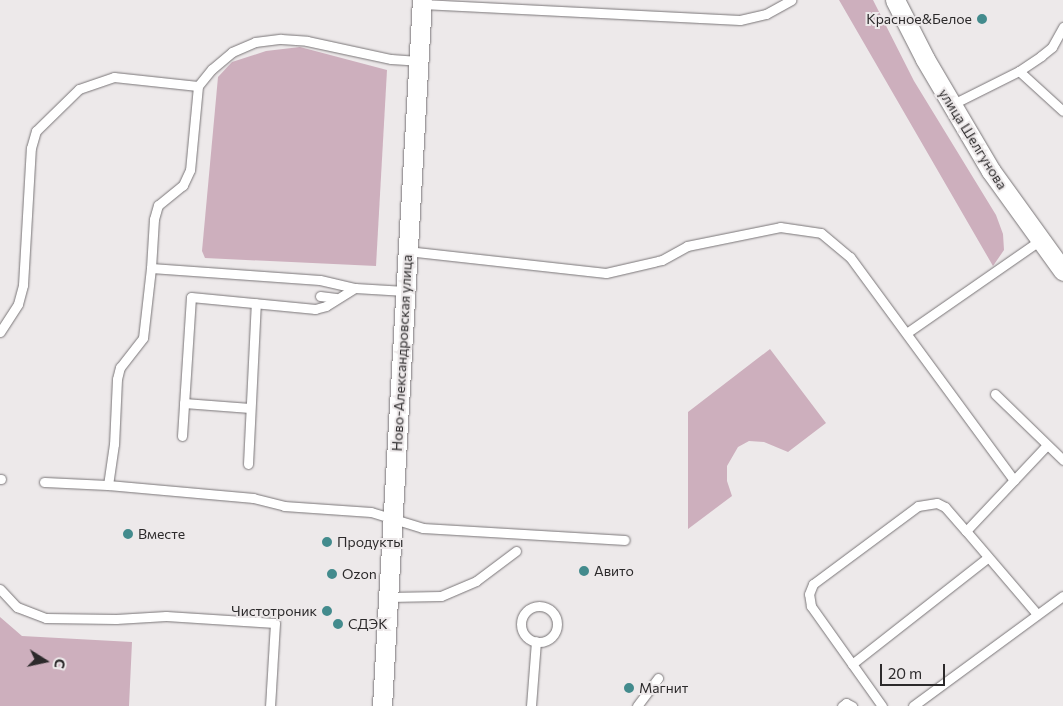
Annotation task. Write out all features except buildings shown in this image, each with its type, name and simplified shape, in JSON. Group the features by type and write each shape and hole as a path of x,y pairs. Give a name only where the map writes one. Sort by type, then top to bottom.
{"street":[{"name":"улица Шелгунова","path":"896,0 951,105 1039,240 1063,272"},
{"name":"Ново-Александровская улица","path":"382,706 422,2"}],"lane":[{"path":"422,2 740,20 766,14 791,0"},
{"path":"951,105 1019,71 1052,47 1063,27"},
{"path":"108,485 114,444 116,379 120,367 143,338 151,268 154,219 158,205 183,185 190,170 198,86 212,68 232,52 255,42 281,39 307,40 391,59 418,61"},
{"path":"1019,71 1063,111"},
{"path":"0,332 18,304 24,285 32,148 36,131 46,118 79,89 114,76 198,86"},
{"path":"407,251 606,273 662,260 686,246 780,227 802,228 821,233 839,246 908,332 1014,480"},
{"path":"908,332 1039,240"},
{"path":"151,268 320,280 355,288 405,291"},
{"path":"182,436 191,297 315,309 355,288"},
{"path":"320,296 336,298"},
{"path":"248,464 256,303"},
{"path":"995,394 1063,460"},
{"path":"184,404 250,408"},
{"path":"966,531 1047,445"},
{"path":"44,482 108,485 253,498 284,506 372,512 393,521 423,528 625,540"},
{"path":"882,706 811,606 809,594 813,584 918,506 937,503 945,507 1037,614"},
{"path":"389,597 441,596 476,581 516,551"},
{"path":"852,664 987,558"},
{"path":"0,589 17,607 46,618 116,619 166,616 275,623 270,706"},
{"path":"912,706 1063,596"},
{"path":"542,607 553,614 556,627 551,637 536,641 525,634 522,621 529,610 542,607"},
{"path":"531,706 536,641"},
{"path":"637,706 658,678"},
{"path":"842,706 852,706"}],"shaded area":[{"path":"839,0 873,0 914,81 996,215 1003,234 1004,250 993,266"},
{"path":"300,47 387,70 376,266 205,258 202,251 218,77 232,62 266,51"},
{"path":"770,349 826,423 788,452 764,442 749,441 738,447 727,466 727,481 732,496 688,529 688,412"},
{"path":"0,617 22,636 132,642 129,706 0,706"}],"place":[{"name":"Красное&Белое","path":"982,19"},
{"name":"Вместе","path":"128,534"},
{"name":"Продукты","path":"327,542"},
{"name":"Авито","path":"584,571"},
{"name":"Ozon","path":"332,574"},
{"name":"Чистотроник","path":"327,611"},
{"name":"СДЭК","path":"338,624"},
{"name":"Магнит","path":"629,688"}]}
